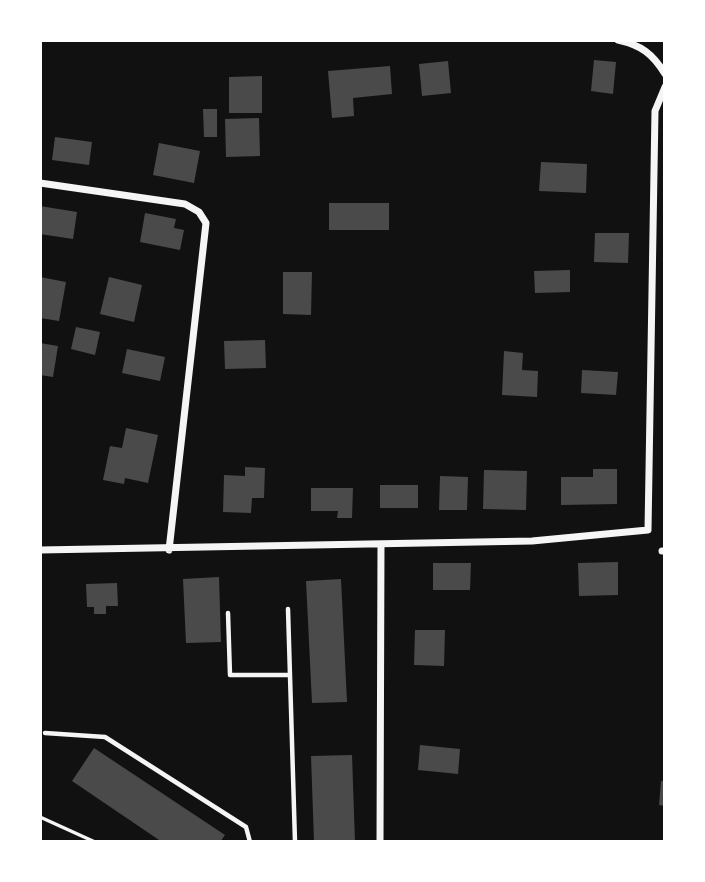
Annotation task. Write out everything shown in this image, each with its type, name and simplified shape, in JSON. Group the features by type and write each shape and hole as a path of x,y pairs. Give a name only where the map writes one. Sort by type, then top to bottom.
{"street":[{"path":"618,40 643,48 655,57 665,74"},
{"path":"40,550 169,550 532,541 648,530 655,111 665,87"},
{"path":"40,183 185,204 199,212 206,223 169,550"},
{"path":"380,842 381,545"}],"lane":[{"path":"288,609 295,842"},
{"path":"228,613 230,675 290,675"},
{"path":"45,733 105,737 246,827 250,842"}],"path":[{"path":"40,817 94,842"}],"building":[{"path":"594,60 616,62 613,94 591,91"},
{"path":"448,61 451,93 422,96 419,64"},
{"path":"390,66 392,94 353,98 354,116 332,118 328,71"},
{"path":"262,76 262,113 229,113 229,77"},
{"path":"203,109 217,109 217,137 204,137"},
{"path":"259,118 260,156 226,157 225,119"},
{"path":"55,137 92,142 89,165 52,160"},
{"path":"159,143 200,151 194,183 153,175"},
{"path":"541,162 587,164 586,193 539,191"},
{"path":"329,203 389,203 389,230 329,230"},
{"path":"40,206 77,212 73,239 40,234"},
{"path":"145,213 176,219 174,228 184,230 180,250 140,242"},
{"path":"595,233 629,233 628,263 594,262"},
{"path":"570,270 570,292 535,293 534,271"},
{"path":"283,272 312,272 311,315 283,314"},
{"path":"40,277 66,282 59,321 40,318"},
{"path":"109,277 142,285 134,322 100,314"},
{"path":"76,327 100,332 95,355 71,349"},
{"path":"265,340 266,368 225,369 224,341"},
{"path":"40,343 58,346 53,377 40,375"},
{"path":"127,349 165,357 160,381 122,373"},
{"path":"504,351 523,353 522,370 538,371 537,397 502,395"},
{"path":"582,370 618,372 616,395 581,393"},
{"path":"126,428 158,435 148,483 125,478 124,484 103,480 110,446 122,448"},
{"path":"245,467 265,468 264,498 252,498 251,513 223,512 224,475 245,476"},
{"path":"593,469 617,469 617,504 561,505 561,477 593,477"},
{"path":"484,470 527,471 526,510 483,509"},
{"path":"440,476 468,477 467,510 439,510"},
{"path":"380,485 418,485 418,508 380,508"},
{"path":"311,488 353,488 352,518 337,518 338,511 311,511"},
{"path":"618,562 618,595 579,596 578,563"},
{"path":"433,563 471,563 470,590 433,590"},
{"path":"219,577 221,642 186,643 183,579"},
{"path":"341,579 347,702 312,703 306,581"},
{"path":"117,583 118,606 106,606 106,614 94,614 94,607 87,607 86,584"},
{"path":"415,630 445,630 444,666 414,665"},
{"path":"420,745 460,749 458,774 418,770"},
{"path":"94,748 225,835 220,842 162,842 72,781"},
{"path":"352,755 355,842 314,842 311,756"},
{"path":"661,781 665,781 665,806 659,805"}]}
